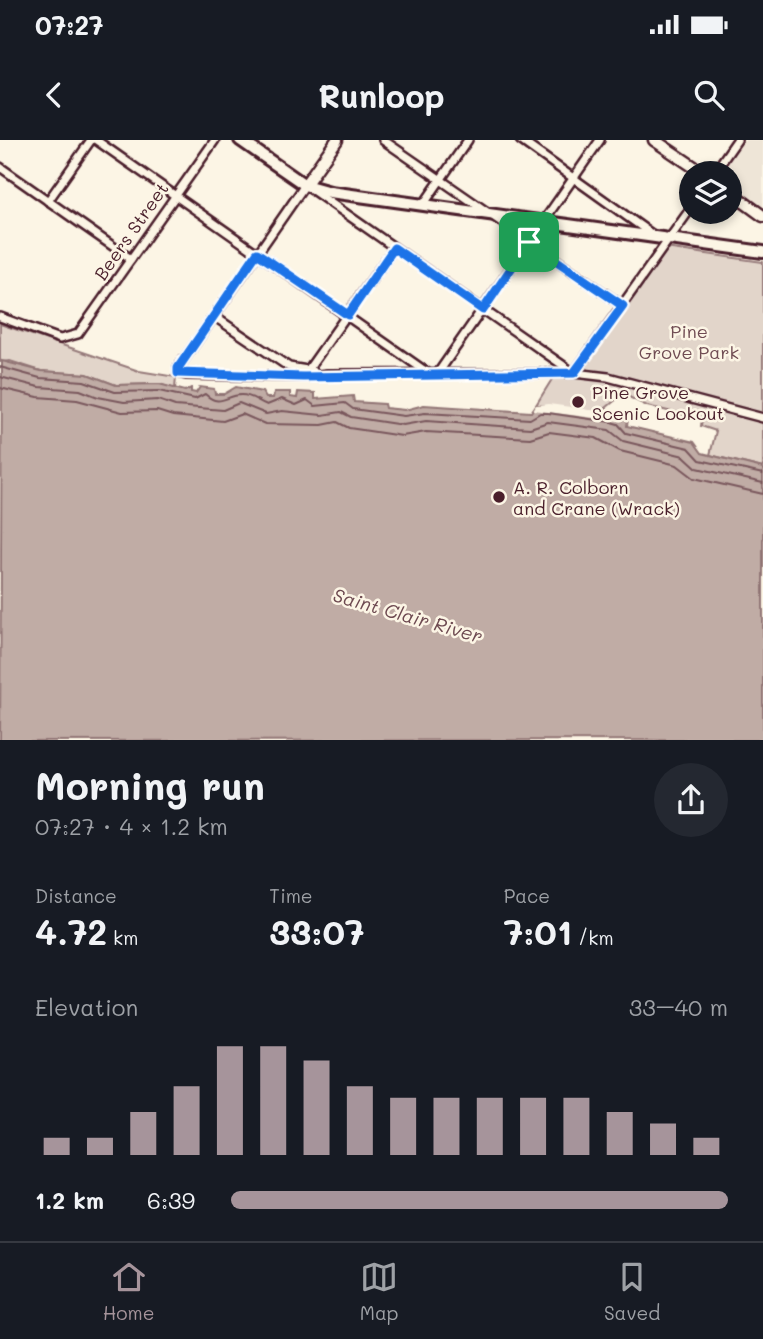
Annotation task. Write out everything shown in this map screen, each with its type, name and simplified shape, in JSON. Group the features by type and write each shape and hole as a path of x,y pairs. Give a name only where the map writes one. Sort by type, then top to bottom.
{"main road":[{"path":"240,140 305,186 763,253"}],"street":[{"path":"48,201 94,140 428,373"},
{"name":"Beers Street","path":"0,317 60,339 78,334 215,140"},
{"path":"337,140 178,368 178,373 303,377 327,374 574,373 608,377 763,418"},
{"path":"383,140 623,306"},
{"path":"423,205 468,140"},
{"path":"520,140 662,238"},
{"path":"438,373 600,140"},
{"path":"654,140 685,161"},
{"path":"722,161 737,140"},
{"path":"0,167 131,259"},
{"path":"305,186 574,373"},
{"path":"742,201 763,216"},
{"path":"574,373 623,306 662,238 679,220"},
{"path":"308,370 394,248"},
{"path":"215,317 289,367 327,374"}],"shaded area":[{"path":"745,140 763,140 763,206 742,191 742,161 730,161"}],"green space":[{"name":"Pine Grove Park","path":"665,248 763,262 763,468 710,455 716,431 701,426 702,419 647,406 623,394 601,412 536,405 554,376 574,377"},
{"path":"0,324 139,371 176,377 175,389 159,384 116,385 87,374 41,371 10,361 0,362"}],"water":[{"name":"Saint Clair River","path":"2,361 41,371 87,374 116,385 159,384 185,391 191,388 191,392 196,393 200,387 214,389 215,394 224,394 236,387 262,392 266,398 273,398 274,392 290,392 290,397 297,398 298,392 315,393 315,399 353,396 354,402 384,404 385,408 405,410 424,405 531,412 536,405 549,406 628,418 627,426 694,442 702,453 763,468 763,740 0,740"}],"pier":[{"path":"549,404 628,418 618,421 533,410 536,405"}],"place":[{"name":"Pine Grove Scenic Lookout","path":"578,402"},
{"name":"A. R. Colborn and Crane (Wrack)","path":"499,497"}],"route":[{"path":"529,242 623,306 574,373 327,374 303,377 178,373 178,368 252,264 257,253 348,315 394,248 483,310 529,242"}]}
